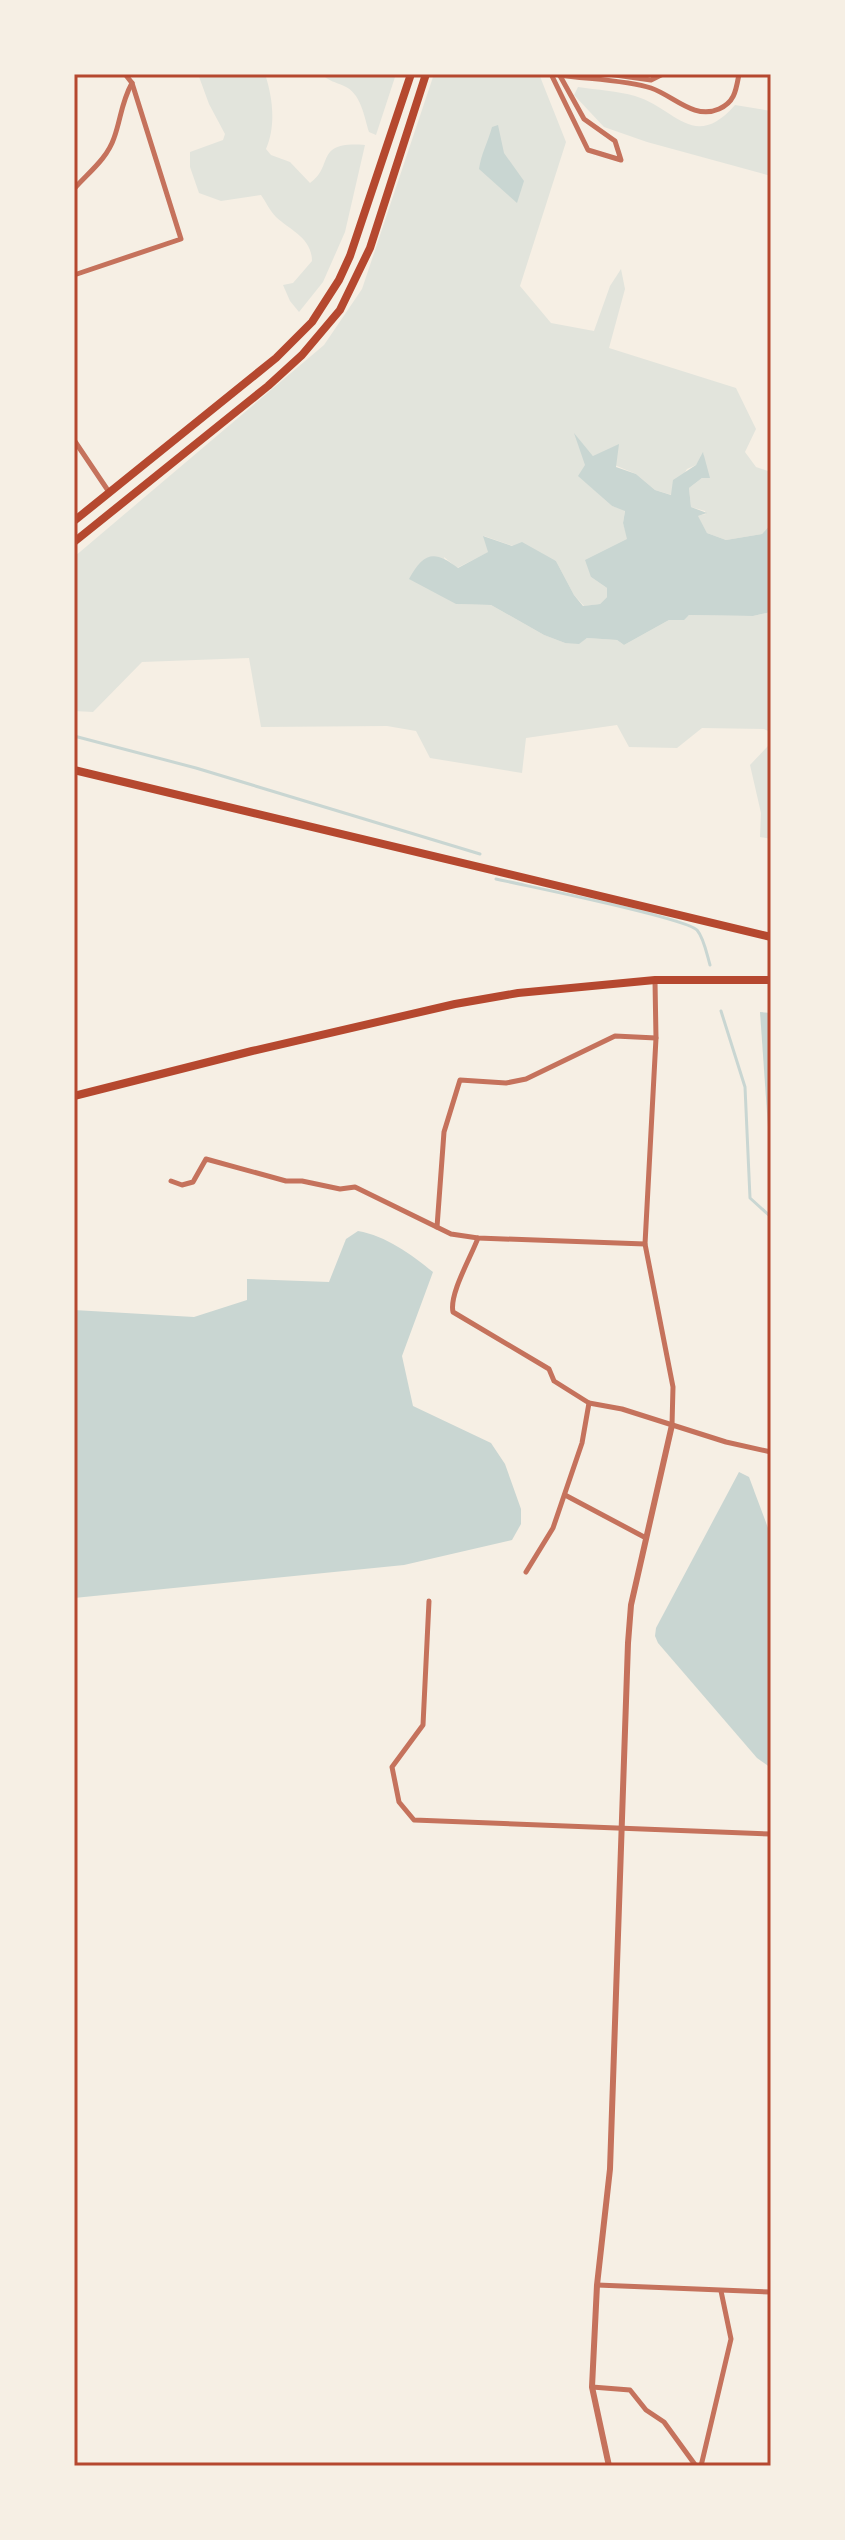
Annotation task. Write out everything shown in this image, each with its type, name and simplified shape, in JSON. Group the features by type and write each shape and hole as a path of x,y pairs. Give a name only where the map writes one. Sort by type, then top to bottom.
{"main road":[{"path":"74,521 276,358 312,322 339,280 350,256 411,74"},
{"path":"74,542 268,386 302,355 340,310 370,248 426,74"},
{"path":"74,770 261,812 771,937"},
{"path":"74,1096 252,1051 455,1004 518,993 655,980 771,980"}],"street":[{"path":"74,275 181,239 132,83 125,74"},
{"path":"556,74 649,88 691,110 704,113 727,105 736,95 739,74"},
{"path":"556,74 584,119 615,141 621,160 588,150 556,74"},
{"path":"608,74 651,80 663,74"},
{"path":"567,92 571,81 581,78"},
{"path":"74,189 114,139 122,101 132,83"},
{"path":"74,440 110,492"},
{"path":"609,2466 592,2387 597,2285 610,2169 628,1643 631,1605 672,1425 673,1387 645,1244 656,1038 655,980"},
{"path":"437,1227 444,1132 460,1080 506,1083 526,1079 615,1036 656,1038"},
{"path":"171,1181 182,1185 193,1182 206,1159 286,1181 340,1189 355,1187 451,1234 478,1238 645,1244"},
{"path":"478,1238 456,1287 451,1308 453,1312 549,1369 554,1381 589,1403 622,1409 726,1442 771,1452"},
{"path":"526,1572 553,1528 582,1443 589,1403"},
{"path":"565,1495 646,1538"},
{"path":"429,1601 423,1725 392,1767 399,1802 414,1820 771,1834"},
{"path":"597,2285 771,2292"},
{"path":"699,2466 731,2339 721,2291"},
{"path":"592,2387 630,2390 646,2410 664,2422 699,2466"}],"shaded area":[{"path":"198,74 265,74 272,112 266,149 271,155 290,162 310,183 331,151 349,145 365,145 345,232 323,282 299,312 283,285 293,283 312,261 304,240 276,217 261,195 221,201 199,193 190,167 190,152 223,140 225,134"},
{"path":"321,74 396,74 376,135 369,132 361,106 350,89"},
{"path":"434,74 539,74 566,142 520,286 551,323 594,331 610,286 621,269 625,289 609,348 736,388 756,429 745,452 756,467 771,472 771,524 762,534 726,540 707,533 697,516 706,514 705,511 691,507 689,488 702,478 704,453 696,465 687,469 672,495 655,490 636,474 593,456 576,436 586,465 579,476 612,506 625,510 623,523 628,539 591,577 607,588 607,597 600,604 584,606 574,595 556,561 484,536 489,552 457,568 444,557 456,604 491,605 544,635 565,643 579,643 587,638 617,640 624,645 669,620 683,620 689,615 753,616 771,612 771,738 770,732 764,729 702,728 677,748 629,747 617,725 526,738 522,773 430,758 416,731 387,726 261,727 249,658 142,662 93,712 74,711 74,557 324,345 362,289"},
{"path":"578,87 635,96 696,126 721,119 735,105 771,111 771,176 604,127 574,95"},
{"path":"498,125 504,153 524,181 517,203 479,169 492,127"},
{"path":"574,433 593,456 619,444 616,467 636,474 655,490 671,495 673,480 696,465 703,452 710,478 702,478 689,488 691,507 707,513 698,516 707,533 726,540 762,534 771,524 771,612 753,616 689,615 684,620 669,620 624,645 617,640 587,638 579,644 565,643 544,635 491,605 456,604 409,579 424,559 436,556 458,568 488,552 483,536 512,546 522,542 556,561 583,606 600,604 607,597 607,588 591,577 585,560 627,539 623,523 625,511 612,506 578,476 585,465"},
{"path":"771,739 771,839 760,837 761,813 750,765"},
{"path":"760,1012 771,1013 771,1170"},
{"path":"358,1231 398,1247 433,1272 402,1356 413,1406 491,1443 505,1464 521,1509 521,1524 512,1540 404,1565 74,1598 74,1310 194,1317 247,1300 247,1279 329,1282 346,1239"},
{"path":"739,1472 749,1477 771,1536 771,1768 757,1758 655,1636 656,1628"}],"waterway":[{"path":"74,736 196,768 480,854"},
{"path":"496,879 686,924 699,933 710,965"},
{"path":"721,1011 745,1087 750,1198 771,1217"}]}
